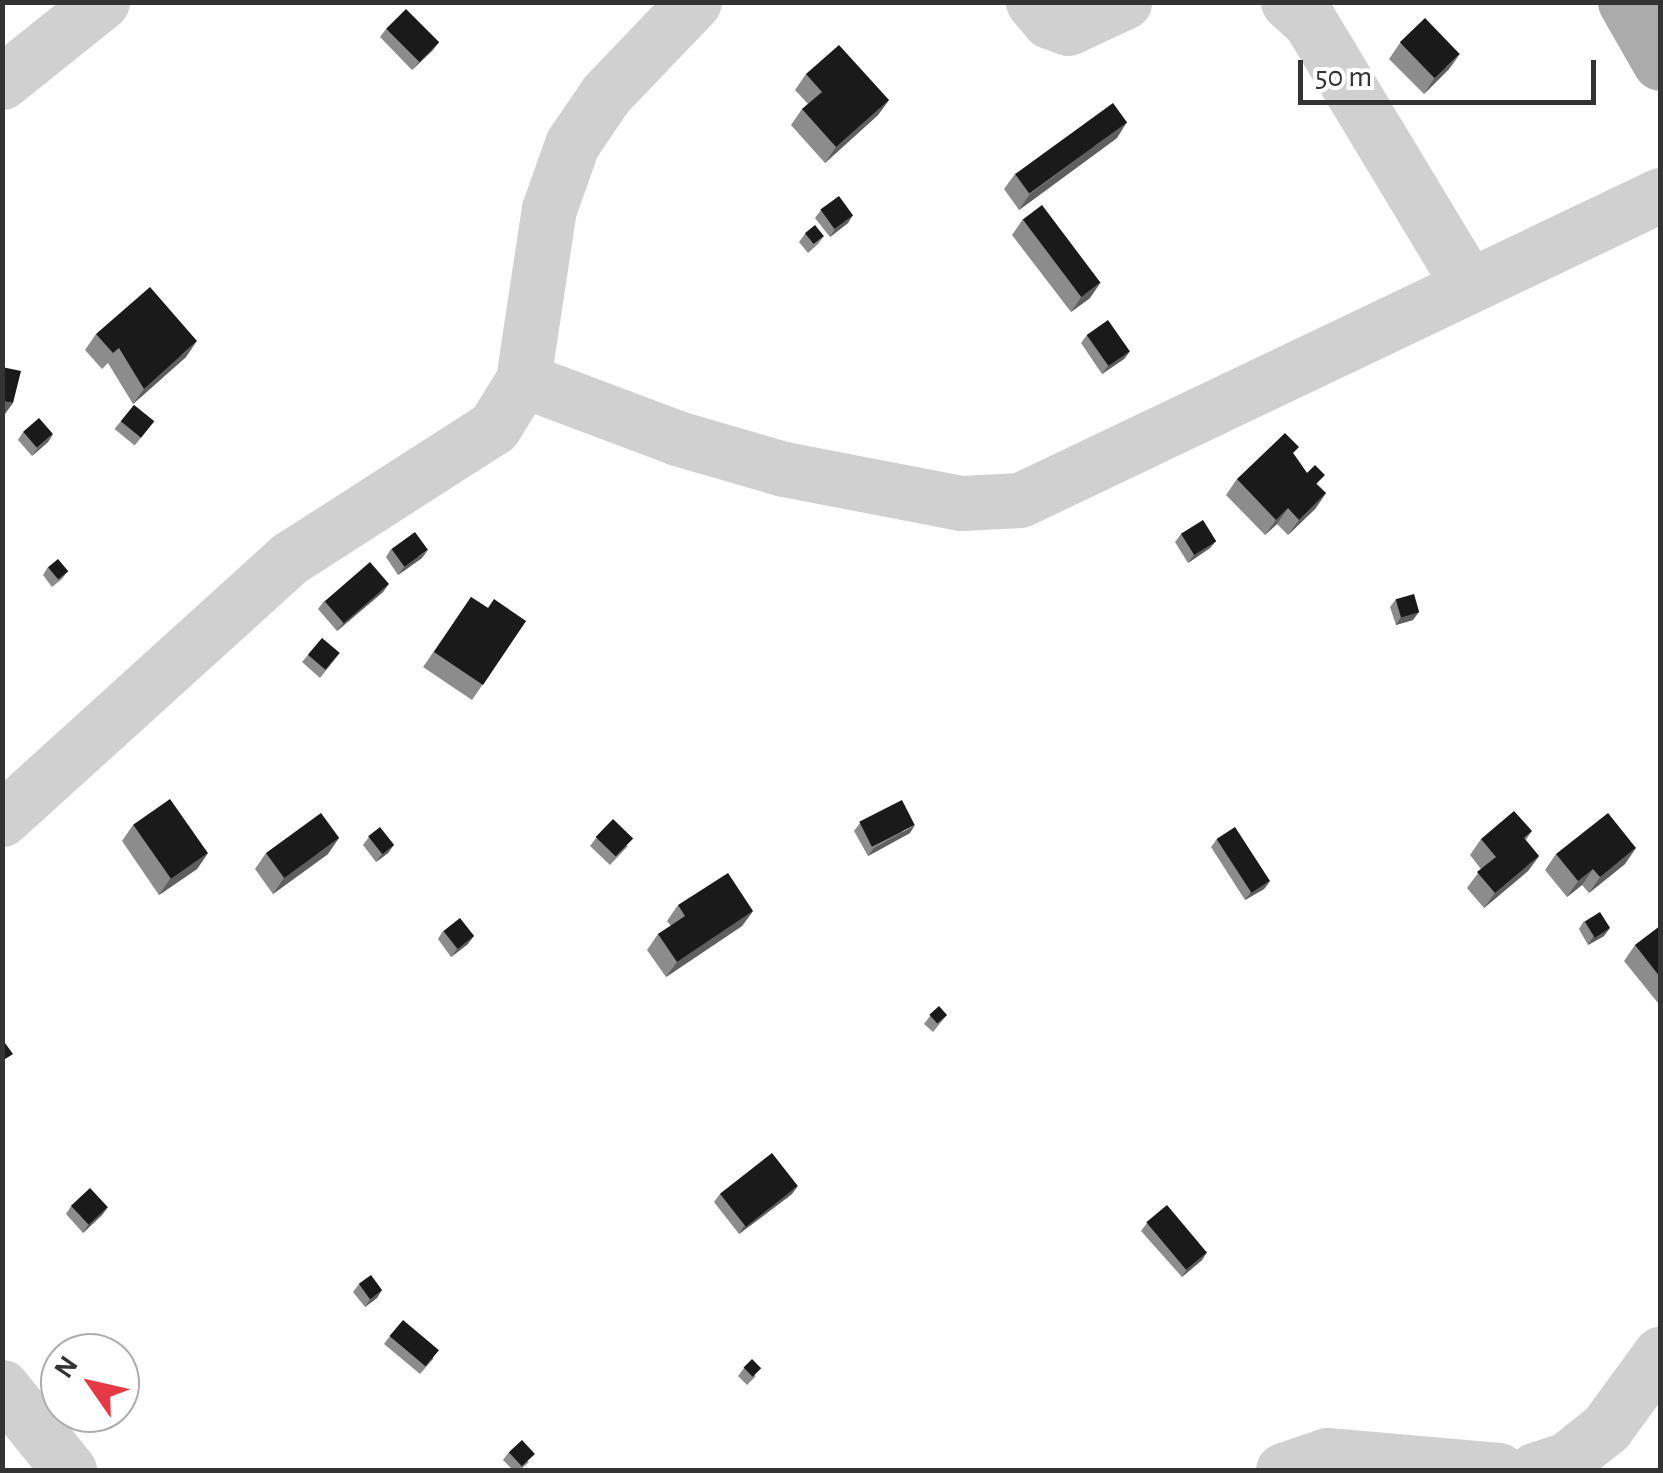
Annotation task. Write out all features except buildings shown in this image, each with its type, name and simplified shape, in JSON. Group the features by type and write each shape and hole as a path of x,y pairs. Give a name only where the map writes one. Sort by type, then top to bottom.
{"main road":[{"path":"1625,2 1660,64"}],"street":[{"path":"2,82 102,2"},
{"path":"2,819 290,558 494,427 523,380 549,209 572,144 606,94 694,2"},
{"path":"1032,2 1049,21 1068,28 1124,2"},
{"path":"1288,2 1310,22 1468,284"},
{"path":"523,380 676,438 784,469 992,504 1020,500 1660,195"},
{"path":"1534,1470 1567,1458 1606,1428 1660,1354"},
{"path":"2,1387 69,1470"},
{"path":"1282,1470 1327,1455 1464,1468"}]}
